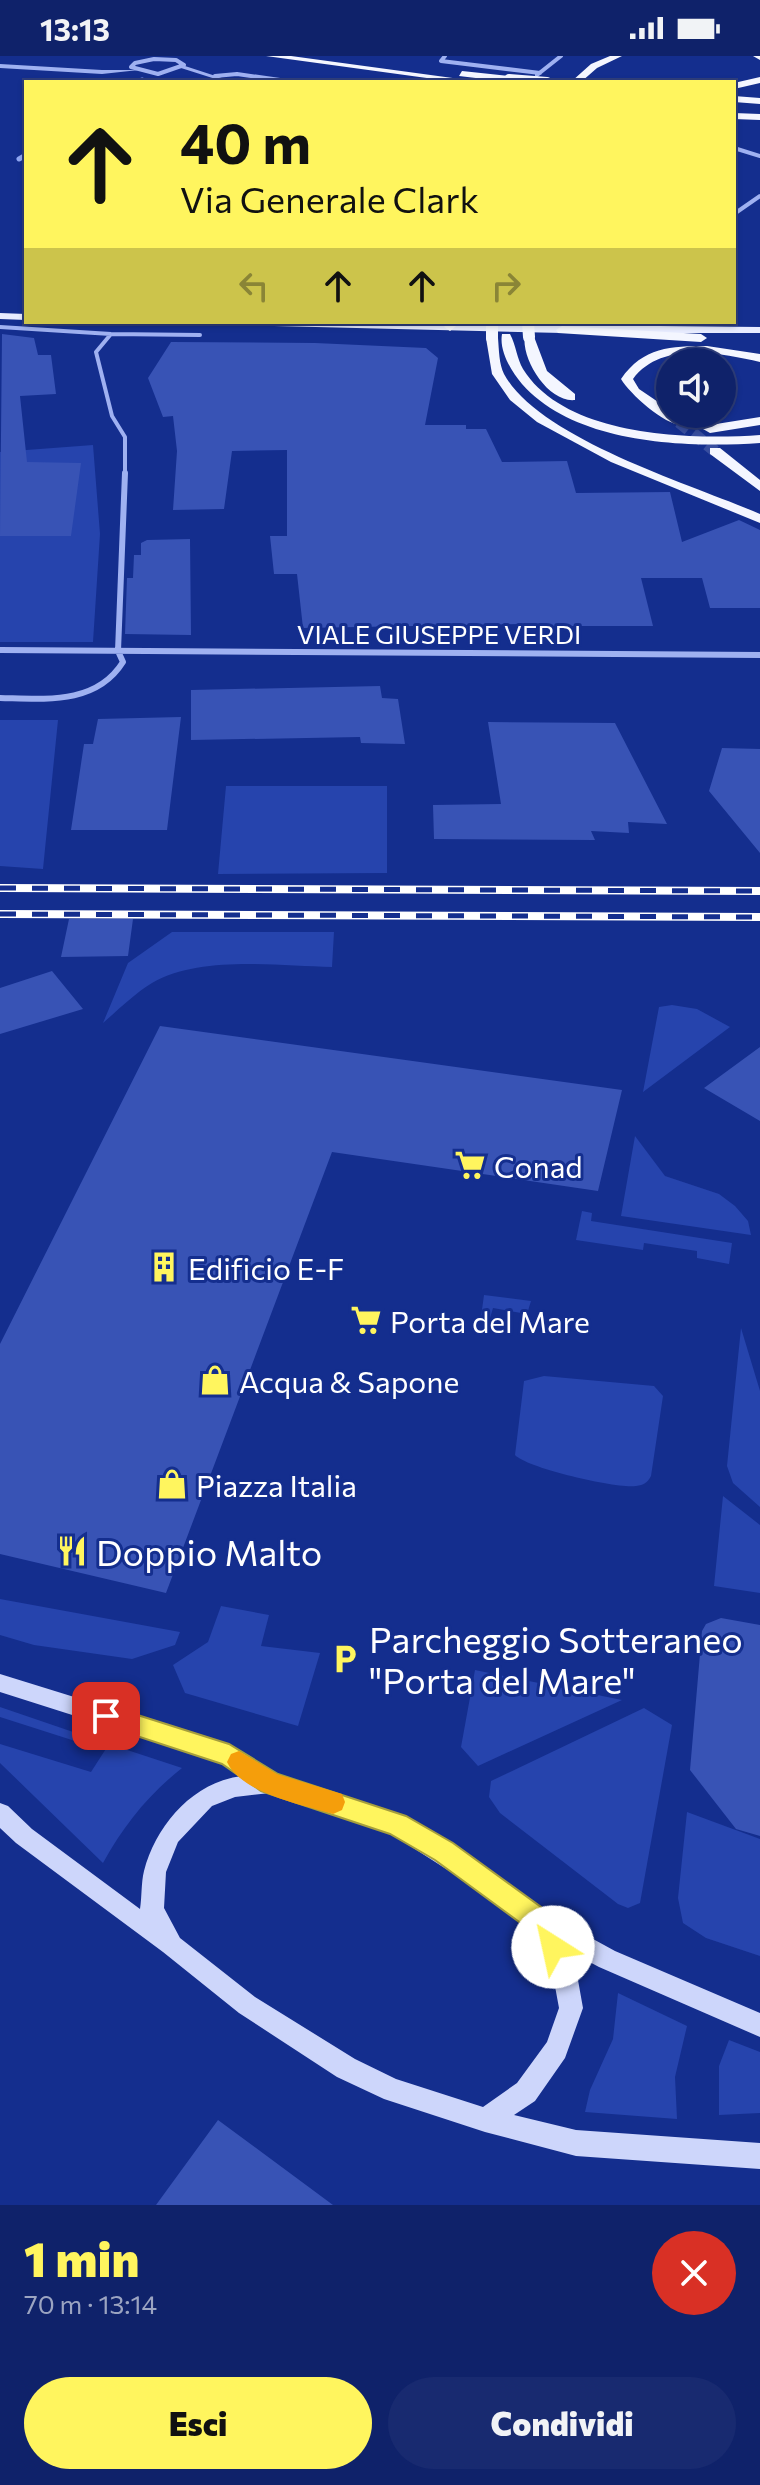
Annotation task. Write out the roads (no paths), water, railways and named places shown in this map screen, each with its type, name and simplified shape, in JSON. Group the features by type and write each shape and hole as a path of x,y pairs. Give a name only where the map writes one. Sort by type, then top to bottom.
{"highway":[{"path":"270,56 459,80"},
{"path":"305,56 509,79 543,78"},
{"path":"578,80 594,66 618,56"},
{"path":"336,66 406,80"},
{"path":"736,86 760,80"},
{"path":"736,99 760,101"},
{"path":"736,105 760,108"},
{"path":"736,116 760,117"},
{"path":"493,324 514,371 566,411 599,425 636,435 682,441 760,439"},
{"path":"504,324 499,337 498,376 522,402 547,422 615,459 760,519"},
{"path":"528,324 531,357 548,381 579,402 636,424 656,425"},
{"path":"660,324 686,327"},
{"path":"562,330 707,338 760,347"},
{"path":"736,353 760,358"},
{"path":"656,358 640,362 627,379 634,391 656,407"},
{"path":"736,427 760,421"},
{"path":"695,428 731,433 760,430"},
{"path":"715,451 760,487"}],"main road":[{"path":"0,316 24,317"},
{"path":"385,324 562,330 686,327 760,330"},
{"path":"0,1683 229,1755 270,1783 397,1825 444,1852 543,1924 607,1959 760,2025"},
{"path":"172,1946 152,1909 155,1872 170,1835 204,1799 235,1787 270,1783"},
{"path":"0,1813 24,1836 247,2005 346,2068 393,2090 485,2120 576,2143 760,2156"},
{"path":"485,2120 526,2092 556,2049 571,2008 564,1969 543,1924"}],"street":[{"path":"136,70 132,65 160,56"},
{"path":"176,60 181,56"},
{"path":"445,56 441,61 543,78 561,56"},
{"path":"146,60 176,60 183,67"},
{"path":"0,66 157,73 183,67 226,80"},
{"path":"215,76 237,74 280,80"},
{"path":"736,149 760,156"},
{"path":"736,213 760,196"},
{"path":"0,327 111,334 200,335"},
{"path":"0,698 60,697 94,690 119,671 123,662 118,651 125,532 125,437 112,416 96,352 111,334"},
{"name":"VIALE GIUSEPPE VERDI","path":"0,650 760,655"}],"waterway":[{"path":"19,159 24,156"}],"tunnel":[{"path":"686,428 715,451"}],"railway":[{"path":"0,888 760,891"},
{"path":"0,914 760,917"}],"place":[{"name":"Conad","path":"470,1165"},
{"name":"Edificio E-F","path":"164,1267"},
{"name":"Porta del Mare","path":"366,1320"},
{"name":"Acqua & Sapone","path":"215,1380"},
{"name":"Piazza Italia","path":"172,1484"},
{"name":"Doppio Malto","path":"72,1551"},
{"name":"Parcheggio Sotteraneo \"Porta del Mare\"","path":"345,1659"}]}
